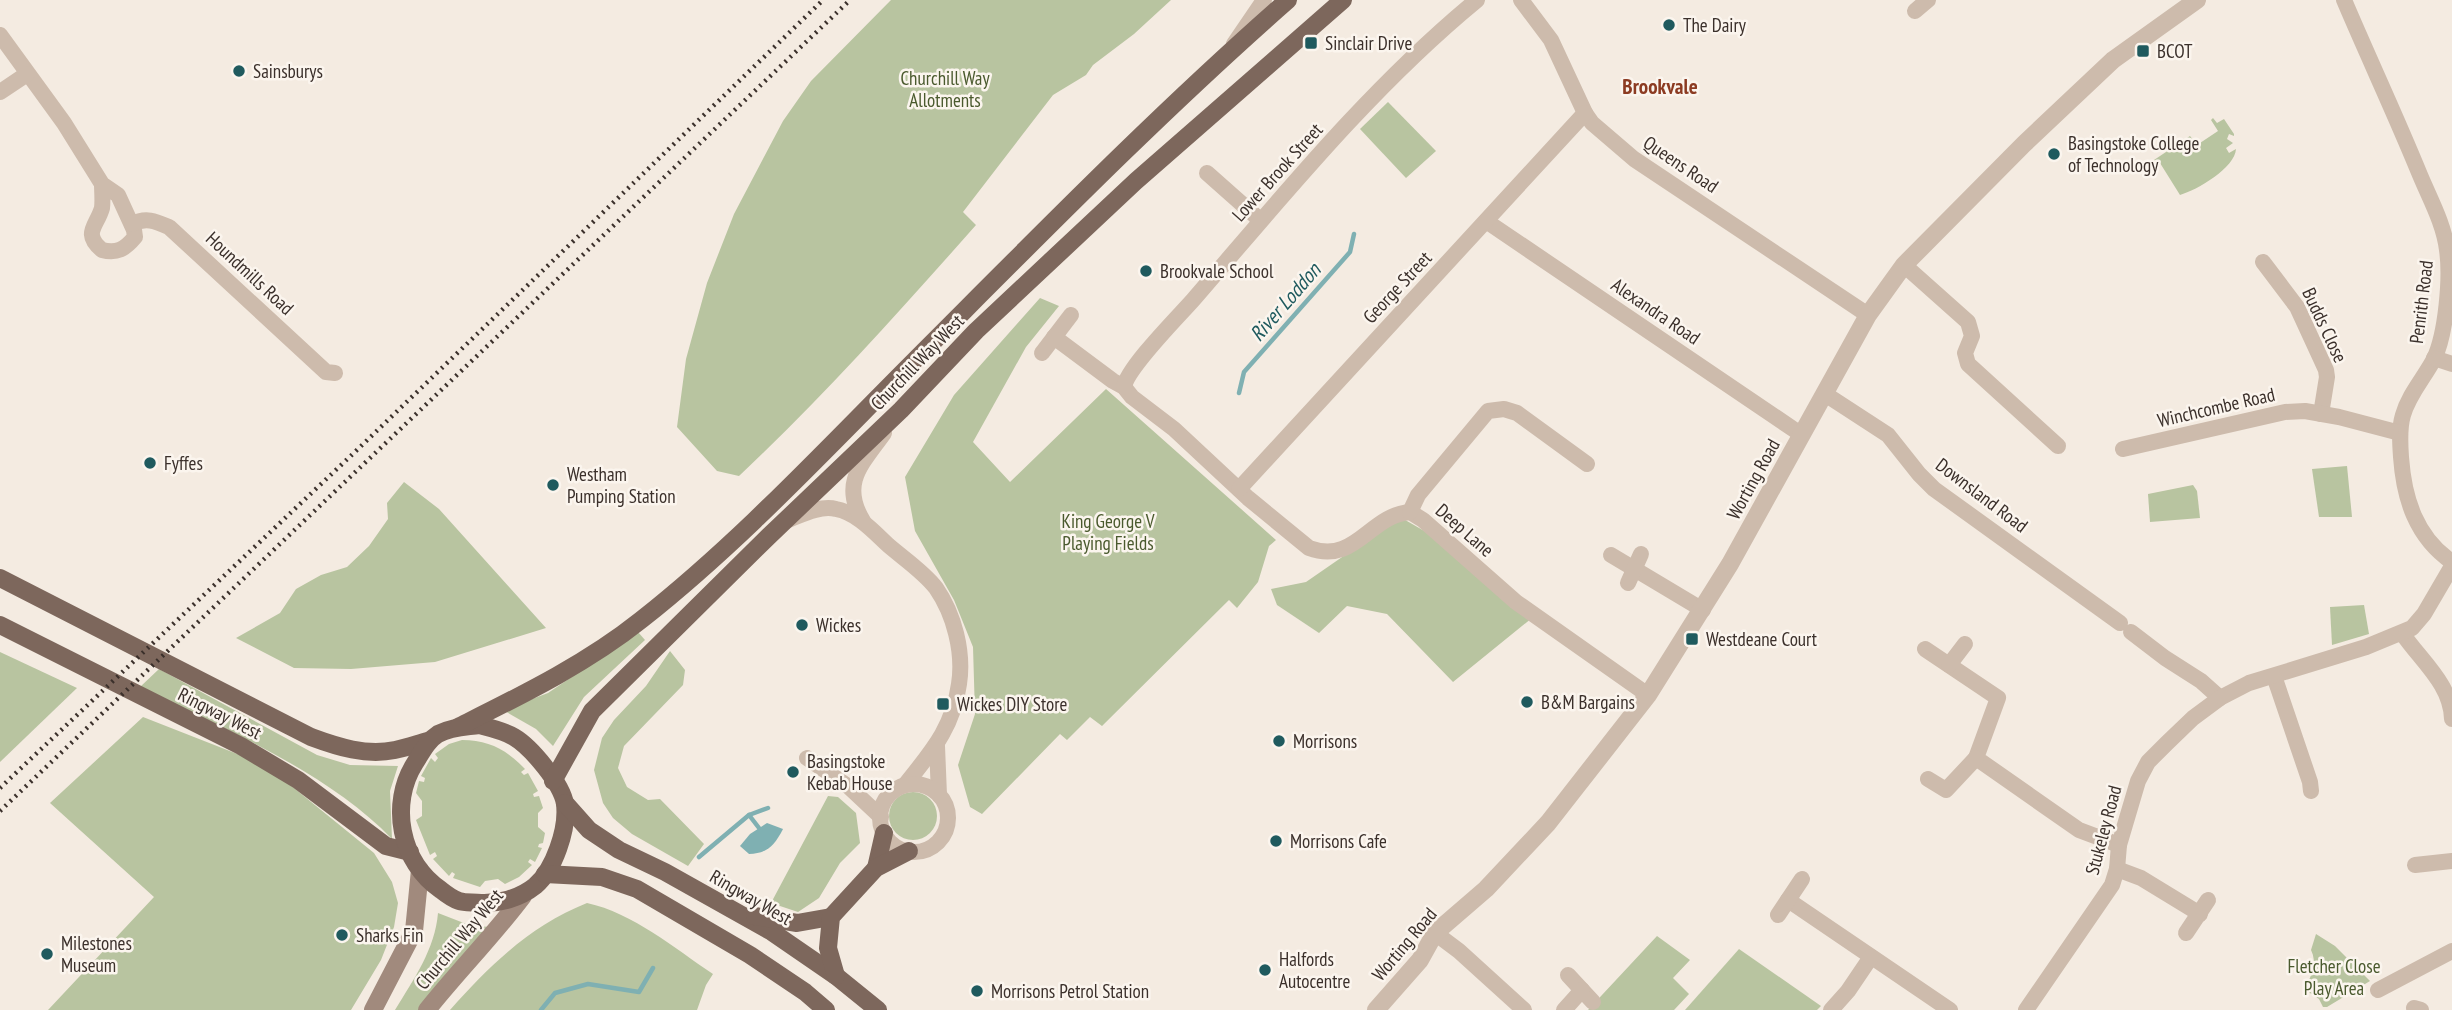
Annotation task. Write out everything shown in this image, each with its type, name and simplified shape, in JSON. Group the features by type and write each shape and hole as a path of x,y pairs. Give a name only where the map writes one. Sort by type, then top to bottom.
{"main road":[{"name":"Churchill Way West","path":"458,727 533,689 635,625 737,538 1080,195 1229,52 1288,0"},
{"name":"Churchill Way West","path":"553,781 592,711 901,410 976,331 1126,190 1343,0"},
{"name":"Ringway West","path":"0,578 311,737 332,745 367,752 395,750 428,741"},
{"name":"Ringway West","path":"0,625 241,746 298,780 386,846 410,852"},
{"path":"0,631 58,655"},
{"path":"479,725 513,736 539,759 553,781 565,803 559,848 539,883 523,896 489,904 459,901 433,884 420,870 410,852 402,824 402,793 407,776 428,741 458,727 479,725"},
{"name":"Ringway West","path":"565,803 589,830 619,850 665,872 772,932 836,976 878,1010"},
{"path":"876,868 882,825"},
{"path":"836,976 828,948 831,917 876,868 909,851"},
{"name":"Churchill Way West","path":"373,1010 414,931 420,870"},
{"path":"545,874 602,877 637,889 750,955 805,992 826,1010"},
{"name":"Churchill Way West","path":"427,1010 468,959 497,931 523,896"},
{"path":"738,912 797,923 831,917"}],"street":[{"path":"1229,52 1264,0"},
{"name":"Lower Brook Street","path":"1124,387 1126,378 1260,220 1423,47 1477,0"},
{"name":"Queens Road","path":"1521,0 1551,40 1592,123 1634,159 1868,314"},
{"path":"1915,11 1928,0"},
{"name":"Worting Road","path":"1376,1010 1420,960 1435,933 1499,876 1548,823 1648,695 1703,610 1868,314 1905,265 2015,152 2113,60 2197,0"},
{"name":"Penrith Road","path":"2344,0 2406,141 2444,234 2448,252 2441,338 2434,358 2407,404 2400,433 2402,474 2410,510 2426,538 2452,564"},
{"path":"0,35 64,123 102,184 118,195 135,237 118,251 102,250 95,243 92,231 102,208 102,184"},
{"path":"0,92 27,74"},
{"name":"George Street","path":"1239,489 1585,113"},
{"path":"1207,173 1260,220"},
{"name":"Houndmills Road","path":"132,224 140,220 152,220 169,227 326,372 335,373"},
{"name":"Alexandra Road","path":"1486,221 1802,435"},
{"name":"Budds Close","path":"2263,262 2297,307 2326,370 2321,414"},
{"path":"1905,265 1968,322 1972,336 1965,353 1968,364 2058,446"},
{"path":"1042,354 1071,315"},
{"name":"Deep Lane","path":"1054,337 1124,387 1132,397 1174,429 1298,540 1320,552 1330,553 1354,544 1388,517 1410,512 1423,520 1516,601 1648,695"},
{"path":"2434,358 2452,364"},
{"name":"Downsland Road","path":"1825,394 1888,435 1934,489 2165,658 2201,681 2220,698"},
{"path":"1410,512 1418,495 1488,411 1504,409 1517,413 1587,464"},
{"path":"865,524 856,509 852,490 854,477 901,410"},
{"name":"Winchcombe Road","path":"2123,449 2284,412 2305,411 2400,433"},
{"path":"785,521 821,508 835,508 865,524 935,586 953,620 959,652 960,683 953,711 937,746 905,786 890,794 883,803 882,825"},
{"path":"1611,555 1703,610"},
{"name":"Stukeley Road","path":"2026,1010 2112,885 2117,869 2119,845 2138,781 2148,762 2193,718 2220,698 2249,683 2366,647 2412,628 2424,614 2452,564"},
{"path":"2402,633 2444,688 2450,699 2452,719"},
{"path":"1949,665 1965,644"},
{"path":"1925,649 1998,698 1976,758 1946,790 1928,779"},
{"path":"2274,676 2311,790"},
{"path":"937,746 939,795"},
{"path":"807,758 849,787 898,848 919,852 930,848 941,839 947,829 946,805 934,790 923,785 905,786"},
{"path":"1976,758 2079,830 2119,845"},
{"path":"849,787 864,792 890,794"},
{"path":"2415,865 2452,861"},
{"path":"2117,869 2204,907 2186,933"},
{"path":"1778,915 1802,879"},
{"path":"1788,900 1950,1010"},
{"path":"1435,933 1459,951 1517,1008"},
{"path":"2378,990 2452,951"},
{"path":"1831,1010 1848,991 1871,957"},
{"path":"1564,1010 1587,996 1568,975"}],"green space":[{"name":"Churchill Way Allotments","path":"891,0 1171,0 1134,34 1093,65 1086,75 1053,95 963,212 976,225 831,385 739,476 717,471 677,427 686,359 707,283 734,214 783,121 811,81"},
{"path":"1388,102 1436,151 1406,178 1360,129"},
{"path":"2213,118 2217,123 2224,119 2234,134 2229,134 2227,139 2233,143 2226,148 2229,153 2236,149 2234,156 2214,177 2180,195 2160,163 2149,171 2145,166 2190,136 2197,145 2218,131 2211,120"},
{"name":"King George V Playing Fields","path":"1040,298 1059,306 1026,347 973,442 1010,482 1106,389 1276,540 1269,546 1258,582 1237,608 1229,600 1102,726 1090,717 1067,740 1060,734 982,814 970,807 958,765 975,714 973,647 954,600 915,531 905,477 954,395"},
{"path":"2347,466 2352,517 2319,517 2312,469"},
{"path":"404,482 439,509 546,628 435,662 351,669 294,668 236,638 280,613 296,589 321,575 347,567 369,546 388,519 387,503"},
{"path":"2193,485 2197,491 2200,518 2150,522 2148,494"},
{"path":"1400,517 1433,536 1532,618 1453,682 1387,614 1347,606 1319,633 1277,605 1271,589 1306,582"},
{"path":"2364,605 2369,634 2332,645 2330,607"},
{"path":"638,632 645,640 584,697 553,746 536,729 503,710 548,693"},
{"path":"670,651 685,670 683,685 624,746 618,768 627,787 648,800 660,799 704,844 688,866 632,834 613,818 603,803 594,770 602,738 614,720 646,686"},
{"path":"0,652 77,688 0,762"},
{"path":"159,669 317,755 350,765 398,766 390,791 392,839 366,815 306,772 239,735 140,687"},
{"path":"143,717 245,757 289,784 374,853 392,882 398,903 394,927 381,960 351,1010 48,1010 154,897 50,803"},
{"path":"462,740 489,744 504,751 525,769 521,772 524,775 528,773 538,791 533,794 534,797 539,796 543,808 538,813 538,827 545,833 543,843 538,847 542,848 535,862 530,859 528,862 532,865 519,877 505,884 498,879 485,881 480,887 453,878 455,874 452,872 449,876 433,859 437,856 435,852 430,855 416,820 422,816 422,801 416,793 419,781 424,782 425,778 421,776 431,758 435,762 438,758 435,754 449,744"},
{"path":"913,792 930,799 937,816 930,833 913,840 896,833 889,816 896,799"},
{"path":"828,796 838,797 856,813 860,843 840,863 819,898 798,912 771,903"},
{"path":"587,903 637,923 713,974 697,1010 450,1010 512,948 547,923"},
{"path":"438,913 469,925 489,927 420,1010 395,1010 428,951"},
{"name":"Fletcher Close Play Area","path":"2316,934 2335,946 2370,981 2327,1007 2323,1007 2319,999 2307,991 2305,986 2313,968 2311,950"},
{"path":"1657,936 1690,960 1673,978 1689,994 1674,1010 1588,1010"},
{"path":"1739,949 1821,1006 1817,1010 1685,1010"}],"water":[{"path":"767,823 783,829 777,840 770,848 749,854 740,846 750,834"}],"waterway":[{"name":"River Loddon","path":"1239,393 1244,372 1350,252 1354,234"},
{"name":"River Loddon","path":"699,857 749,815 768,808"},
{"path":"749,815 759,828"},
{"name":"River Loddon","path":"541,1010 555,993 588,984 639,992 653,968"}],"railway":[{"path":"0,788 358,449 823,0"},
{"path":"0,811 850,0"}],"place":[{"name":"The Dairy","path":"1669,25"},
{"name":"Sinclair Drive","path":"1311,43"},
{"name":"BCOT","path":"2143,51"},
{"name":"Sainsburys","path":"239,71"},
{"name":"Basingstoke College of Technology","path":"2054,154"},
{"name":"Brookvale School","path":"1146,271"},
{"name":"Fyffes","path":"150,463"},
{"name":"Westham Pumping Station","path":"553,485"},
{"name":"Wickes","path":"802,625"},
{"name":"Westdeane Court","path":"1692,639"},
{"name":"B&M Bargains","path":"1527,702"},
{"name":"Wickes DIY Store","path":"943,704"},
{"name":"Morrisons","path":"1279,741"},
{"name":"Basingstoke Kebab House","path":"793,772"},
{"name":"Morrisons Cafe","path":"1276,841"},
{"name":"Sharks Fin","path":"342,935"},
{"name":"Milestones Museum","path":"47,954"},
{"name":"Halfords Autocentre","path":"1265,970"},
{"name":"Morrisons Petrol Station","path":"977,991"}],"district":[{"name":"Brookvale","path":"1660,86"}]}
